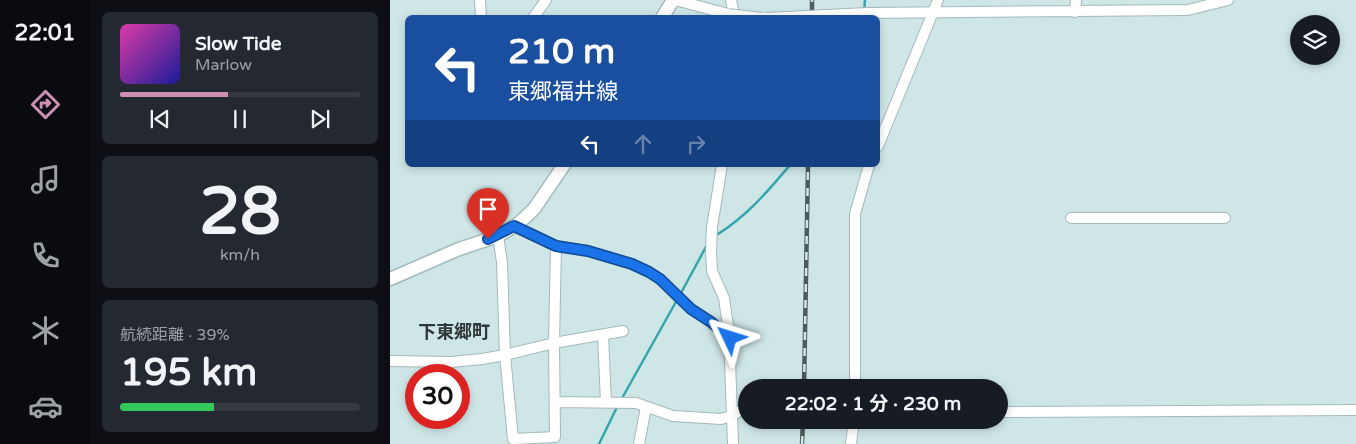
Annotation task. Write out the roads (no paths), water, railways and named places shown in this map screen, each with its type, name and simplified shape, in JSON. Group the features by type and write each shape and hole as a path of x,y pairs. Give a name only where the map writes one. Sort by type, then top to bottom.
{"main road":[{"path":"664,15 674,0"},
{"path":"390,279 459,249 498,236 514,226 534,209 563,167"}],"street":[{"path":"480,0 481,15"},
{"path":"535,15 546,0"},
{"path":"674,0 727,15"},
{"path":"731,0 731,15"},
{"path":"880,141 938,0"},
{"path":"1075,12 1076,0"},
{"path":"827,15 867,13 1075,12 1188,5 1228,0"},
{"path":"722,167 712,227 711,261 712,271 724,298 730,338 733,444"},
{"path":"855,379 855,214 869,167"},
{"path":"1071,218 1225,218"},
{"path":"514,226 556,246 588,251 632,264 649,272 730,338"},
{"path":"498,236 502,262 505,356 513,439 555,437 556,246"},
{"path":"390,361 451,362 505,356 554,343 623,331"},
{"path":"603,335 615,402"},
{"path":"555,402 636,404 673,416 721,419 738,412"},
{"path":"639,444 646,407"},
{"path":"1008,412 1356,410"},
{"path":"851,444 853,429"}],"waterway":[{"path":"864,11 865,0"},
{"path":"718,234 748,211 788,167"},
{"path":"681,293 708,243"},
{"path":"621,400 677,300"},
{"path":"599,444 618,405"}],"railway":[{"path":"812,0 812,15"},
{"path":"804,379 808,167"},
{"path":"802,444 803,429"}],"district":[{"name":"下東郷町","path":"454,332"}]}
